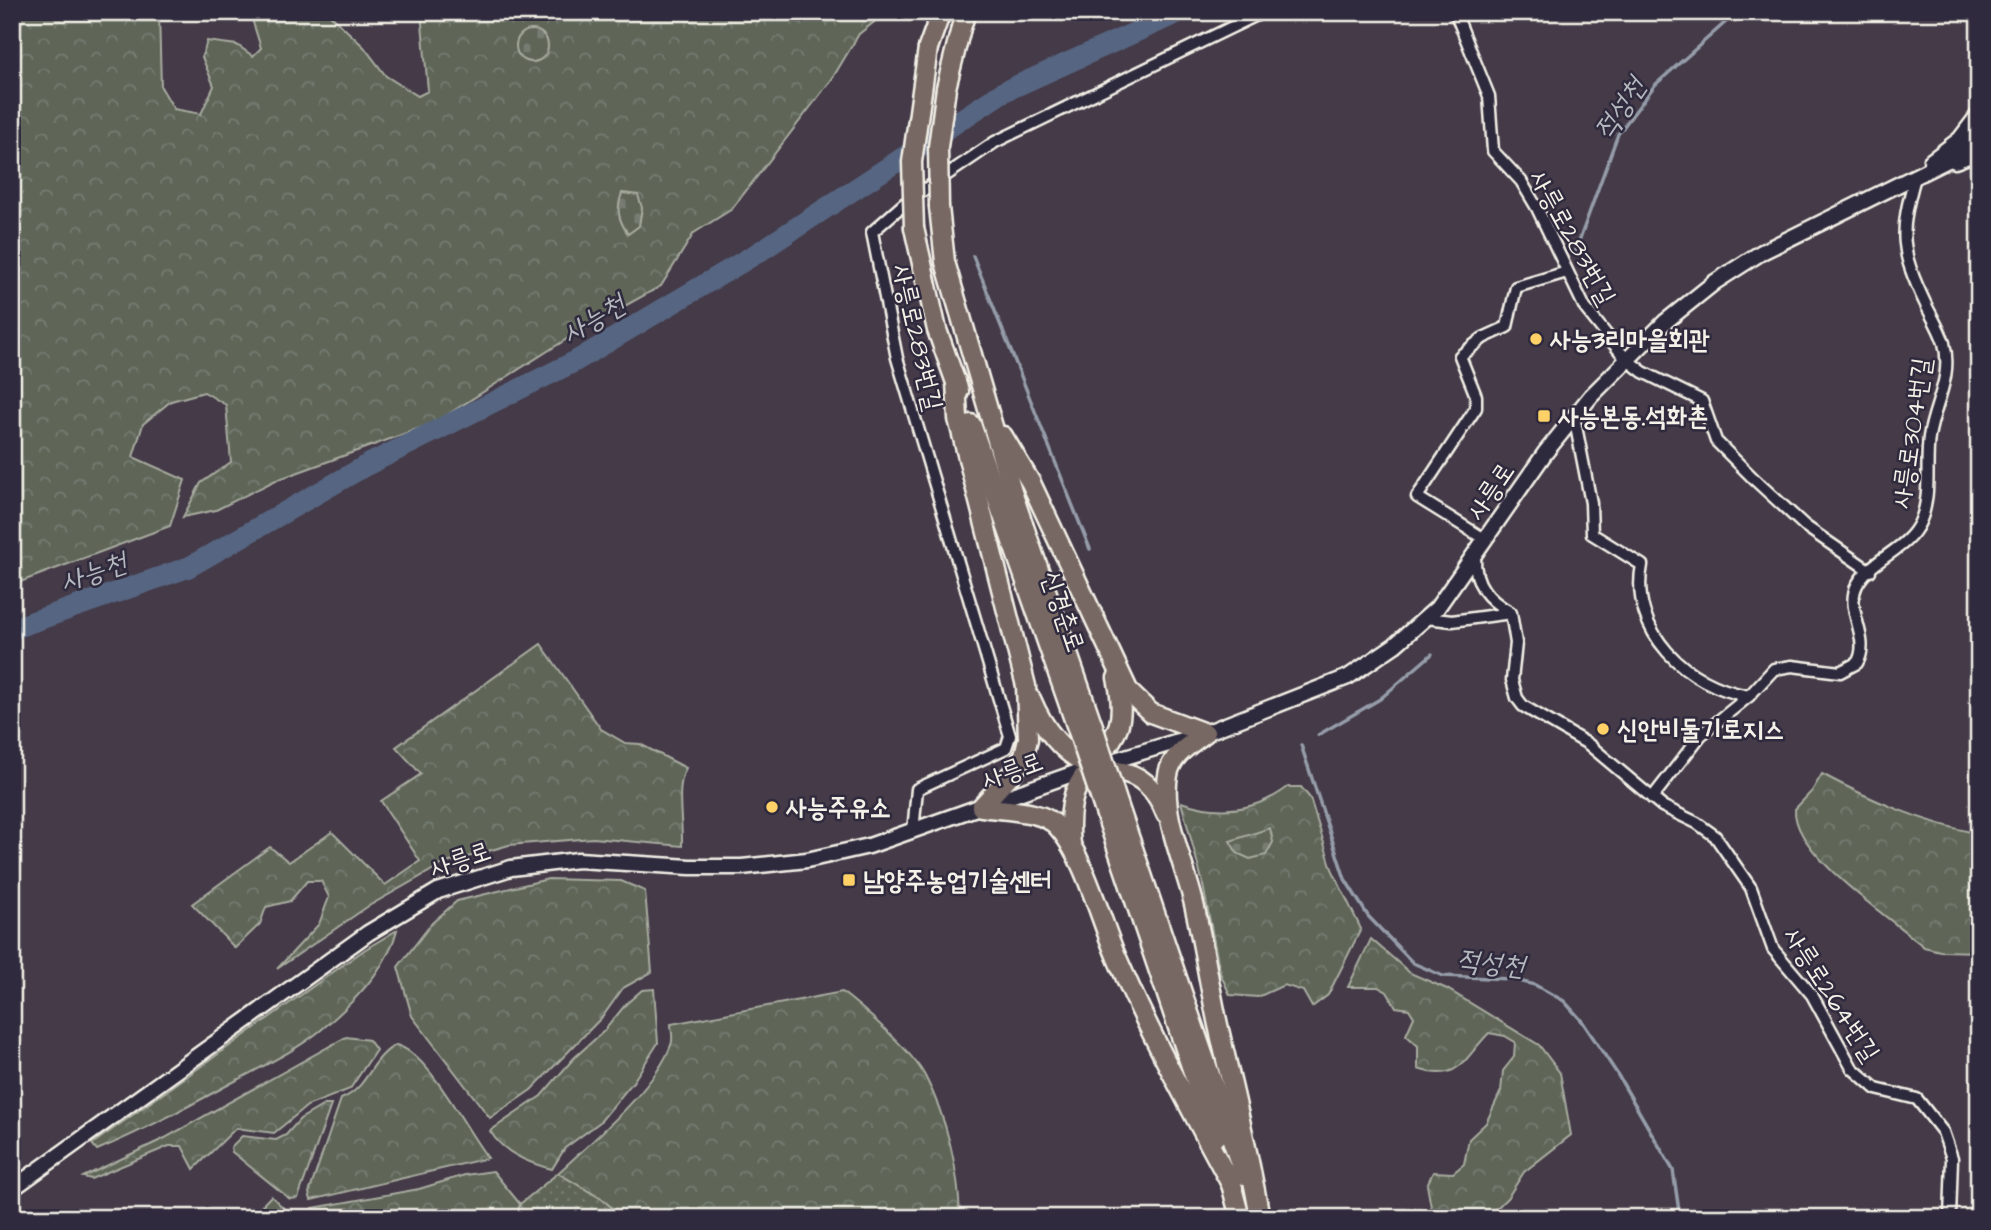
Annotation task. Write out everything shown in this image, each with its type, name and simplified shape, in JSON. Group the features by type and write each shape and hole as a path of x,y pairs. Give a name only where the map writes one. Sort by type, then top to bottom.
{"highway":[{"name":"신경춘로","path":"941,12 929,48 912,162 914,228 937,330 1086,729"},
{"name":"신경춘로","path":"963,20 946,88 938,147 939,207 944,262 1013,495 1233,1188 1240,1218"},
{"path":"956,381 958,419 1026,686 1041,723 1052,738 1091,768 1132,773 1142,779 1160,800 1175,837 1193,899 1219,1027 1248,1146 1260,1218"},
{"path":"990,413 1031,482 1114,664 1140,705 1167,720 1205,733"},
{"path":"1071,845 1072,805 1078,786 1115,738 1120,725 1122,707 1114,664"},
{"path":"981,807 1014,771 1024,755 1028,739 1026,686"},
{"path":"1175,837 1167,788 1170,765 1177,755 1205,733"},
{"name":"신경춘로","path":"1111,806 1260,1218"},
{"path":"981,807 1040,817 1056,824 1071,845 1117,960 1172,1074 1233,1188"}],"street":[{"name":"사릉로283번길","path":"914,832 917,789 1006,748 1010,736 897,358 872,232 905,204 995,142 1263,12"},
{"name":"사릉로283번길","path":"1455,12 1489,96 1493,150 1529,195 1585,308 1626,359 1654,379 1702,401 1710,416 1716,441 1754,479 1805,526 1870,571"},
{"name":"사릉로","path":"1915,177 1960,139 1979,114"},
{"name":"사릉로","path":"12,1189 368,933 438,891 499,871 554,861 601,860 690,867 775,864 839,853 914,832 1091,768 1205,733 1348,677 1395,645 1426,618 1454,588 1545,453 1574,416 1626,359 1680,309 1739,267 1791,237 1954,157 1979,133"},
{"path":"1915,177 1979,152"},
{"name":"사릉로304번길","path":"1653,798 1701,735 1749,696 1766,675 1782,666 1840,672 1857,663 1862,647 1854,592 1870,571 1908,540 1922,519 1930,434 1945,388 1946,355 1943,341 1907,266 1904,250 1906,215 1915,177"},
{"path":"1486,540 1417,496 1476,408 1476,396 1460,356 1483,338 1507,327 1516,287 1567,272"},
{"path":"1574,416 1591,503 1592,534 1642,565 1639,589 1642,603 1663,649 1709,684 1749,696"},
{"path":"1475,558 1475,571 1483,589 1492,600 1511,613"},
{"path":"1426,618 1452,621 1511,613"},
{"name":"사릉로264번길","path":"1511,613 1516,643 1512,680 1517,698 1523,706 1588,744 1653,798 1707,829 1729,855 1751,888 1773,949 1804,983 1860,1077 1876,1089 1917,1099 1943,1132 1952,1158 1950,1218"}],"green space":[{"path":"12,12 159,12 161,87 174,109 201,114 214,86 202,57 207,41 237,45 253,56 261,48 252,19 245,12 327,12 364,47 386,76 418,96 428,91 421,12 887,12 859,34 832,79 732,209 694,233 661,286 581,330 434,423 274,481 216,510 183,517 201,483 231,462 226,405 204,392 171,401 143,424 133,457 185,480 170,526 12,585 12,47 16,43 12,32"},
{"path":"532,30 543,35 548,46 543,57 532,62 521,57 516,46 521,35"},
{"path":"622,193 638,195 642,208 639,226 628,234 619,214"},
{"path":"541,644 601,729 625,743 640,744 686,768 680,795 682,846 593,838 509,845 443,864 367,907 277,969 319,924 329,897 321,881 307,881 290,901 266,907 260,924 235,948 192,904 270,847 289,862 332,832 385,885 420,861 381,801 421,774 396,747"},
{"path":"1822,774 1898,810 1979,834 1979,952 1940,951 1924,947 1826,865 1798,827 1795,809 1812,791"},
{"path":"1288,787 1301,787 1310,798 1332,869 1361,929 1328,995 1312,1007 1303,991 1284,985 1258,997 1230,995 1220,973 1202,880 1181,802 1209,809 1237,808 1263,801"},
{"path":"1270,828 1273,842 1266,855 1250,859 1237,853 1230,841"},
{"path":"548,879 621,881 645,891 652,972 623,988 603,1016 531,1090 490,1118 412,1016 398,967 432,923 457,901"},
{"path":"397,930 393,943 370,982 339,1015 307,1040 133,1134 97,1150 92,1144 364,950"},
{"path":"1371,939 1410,973 1447,989 1539,1045 1560,1073 1571,1135 1524,1172 1508,1197 1487,1218 1433,1218 1427,1185 1433,1172 1453,1173 1464,1164 1469,1139 1486,1123 1501,1091 1503,1071 1514,1057 1515,1042 1505,1036 1489,1033 1460,1066 1443,1073 1418,1069 1418,1046 1406,1035 1414,1017 1409,1009 1396,1007 1387,992 1378,987 1348,987"},
{"path":"654,989 658,1043 633,1082 600,1122 565,1148 552,1169 525,1160 495,1139 490,1131 541,1096 574,1058 604,1031 626,1004 642,990"},
{"path":"842,992 899,1043 925,1076 940,1109 950,1145 960,1218 624,1218 602,1199 558,1173 622,1113 652,1079 672,1043 671,1024"},
{"path":"346,1037 369,1040 376,1050 350,1089 307,1106 274,1133 236,1128 194,1169 182,1146 169,1146 91,1179 83,1177 165,1138"},
{"path":"396,1045 408,1051 434,1077 488,1158 311,1200 309,1193 341,1099 358,1088 380,1057"},
{"path":"324,1105 331,1105 298,1198 290,1199 232,1152 231,1147 242,1136 276,1140 286,1135 300,1119"},
{"path":"493,1171 520,1204 516,1218 317,1218 313,1208 419,1189 465,1175"},
{"path":"558,1173 602,1199 624,1218 516,1218 520,1204"},
{"path":"271,1196 294,1218 250,1218"}],"waterway":[{"name":"사능천","path":"12,629 189,567 367,465 574,362 759,252 1003,92 1180,12"},
{"name":"적성천","path":"1575,252 1618,134 1655,85 1737,12"},
{"path":"973,256 1090,549"},
{"name":"적성천","path":"1318,735 1380,699 1432,654"},
{"name":"적성천","path":"1301,745 1345,879 1368,916 1413,963 1443,976 1511,979 1535,985 1564,1001 1582,1021 1616,1072 1673,1170 1680,1218"}],"place":[{"name":"사능3리마을회관","path":"1536,339"},
{"name":"사능본동.석화촌","path":"1544,416"},
{"name":"신안비둘기로지스","path":"1603,729"},
{"name":"사능주유소","path":"772,807"},
{"name":"남양주농업기술센터","path":"849,880"}]}
